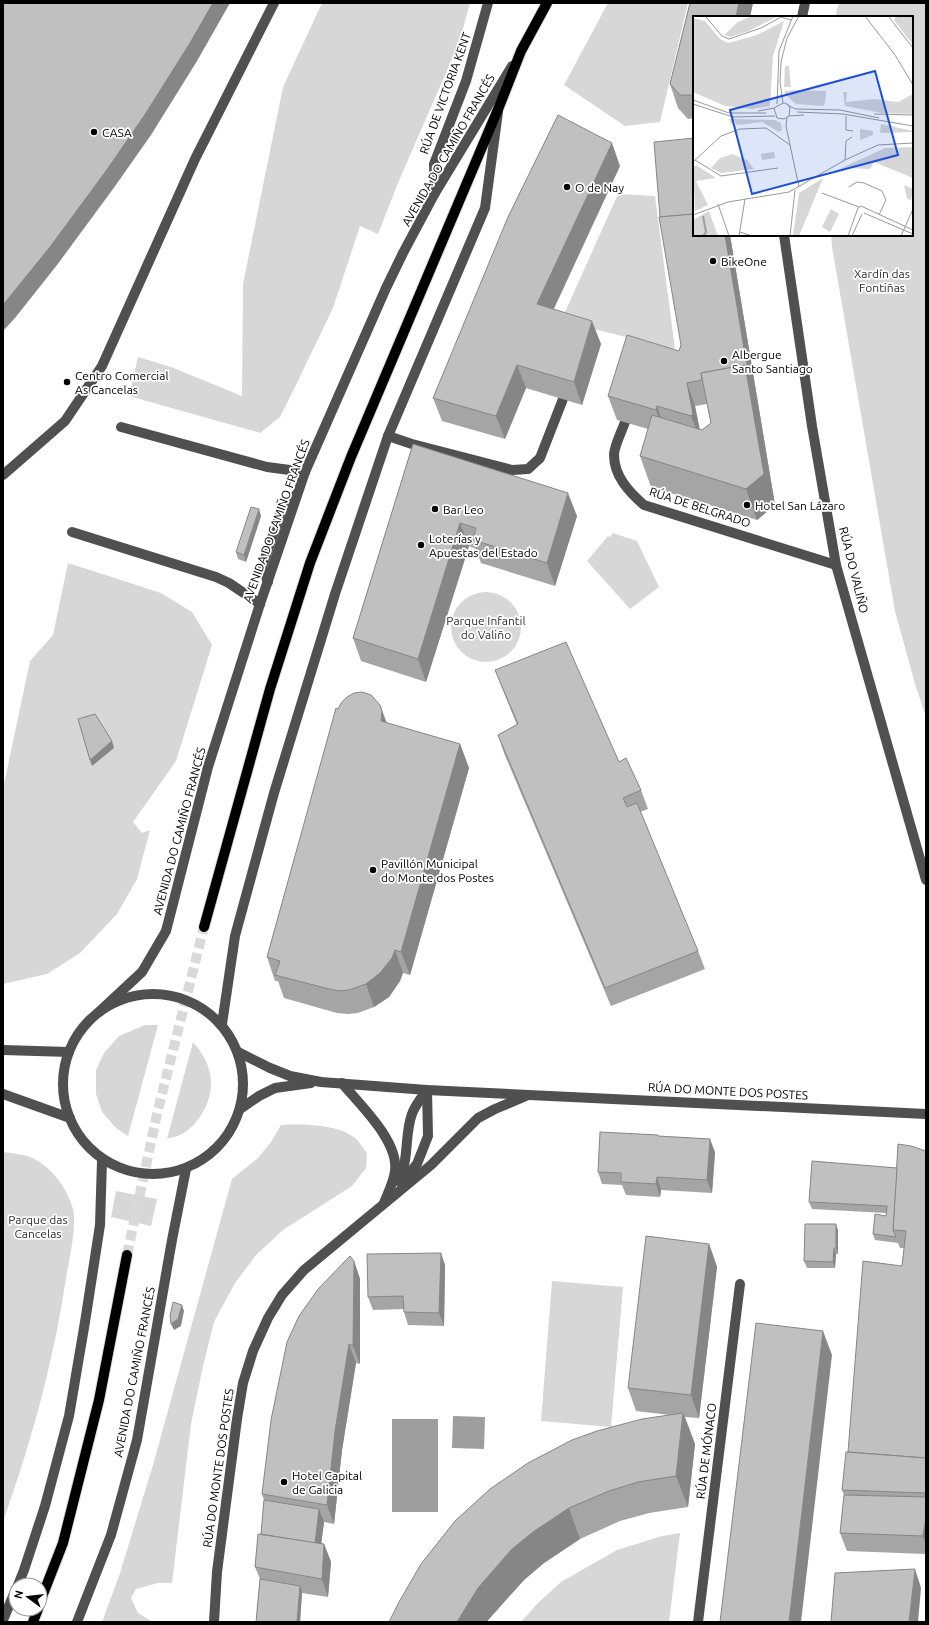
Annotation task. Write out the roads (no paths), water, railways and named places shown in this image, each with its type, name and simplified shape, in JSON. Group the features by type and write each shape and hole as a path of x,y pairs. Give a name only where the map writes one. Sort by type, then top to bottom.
{"main road":[{"name":"AVENIDA DO CAMIÑO FRANCÉS","path":"204,926 270,689 310,563 351,457 521,51 547,3"},
{"path":"48,1581 63,1543 99,1400 127,1255"}],"street":[{"path":"3,475 65,421 102,366 195,159 274,3"},
{"name":"RÚA DE VICTORIA KENT","path":"435,193 434,164 466,81 488,3"},
{"path":"802,16 805,3"},
{"name":"AVENIDA DO CAMIÑO FRANCÉS","path":"99,1012 142,972 166,930 208,767 260,604 305,472 386,288 435,193 521,51"},
{"name":"AVENIDA DO CAMIÑO FRANCÉS","path":"222,1024 235,936 274,793 338,586 388,436 485,208 499,106"},
{"name":"RÚA DO VALIÑO","path":"784,236 812,426 836,565 926,880"},
{"path":"388,436 412,444 512,470 528,469 540,458 563,399"},
{"name":"RÚA DE BELGRADO","path":"624,422 614,455 619,478 632,495 644,505 836,565"},
{"path":"121,427 267,467 305,472"},
{"path":"72,532 216,578 229,583 260,604"},
{"path":"149,993 176,996 201,1006 222,1024 231,1037 238,1052 244,1080 240,1109 229,1134 210,1155 186,1169 161,1175 135,1173 102,1161 89,1149 78,1135 70,1118 64,1096 64,1074 69,1052 81,1030 99,1012 122,999 149,993"},
{"path":"3,1050 69,1052"},
{"name":"RÚA DO MONTE DOS POSTES","path":"238,1052 290,1076 321,1082 427,1090 926,1114"},
{"name":"RÚA DO MONTE DOS POSTES","path":"240,1109 259,1096 276,1088 321,1082"},
{"path":"342,1083 384,1132 392,1149 395,1170 384,1203"},
{"name":"RÚA DO MONTE DOS POSTES","path":"384,1203 417,1164 428,1136 427,1090"},
{"name":"RÚA DO MONTE DOS POSTES","path":"384,1203 399,1178 405,1162 412,1115 416,1105 427,1090"},
{"path":"3,1094 70,1118"},
{"name":"RÚA DO MONTE DOS POSTES","path":"214,1622 217,1572 243,1383 253,1351 268,1318 282,1295 304,1270 431,1164 478,1118 495,1109 529,1095"},
{"path":"21,1577 45,1506 69,1416 100,1225 102,1161"},
{"name":"AVENIDA DO CAMIÑO FRANCÉS","path":"77,1622 110,1535 137,1440 186,1169"},
{"name":"RÚA DE MÓNACO","path":"698,1622 740,1284"},
{"path":"3,1620 8,1608"}],"tunnel":[{"path":"127,1255 157,1114 204,927"}],"place":[{"name":"CASA","path":"94,132"},
{"name":"O de Nay","path":"567,187"},
{"name":"BikeOne","path":"713,261"},
{"name":"Albergue Santo Santiago","path":"724,361"},
{"name":"Centro Comercial As Cancelas","path":"67,382"},
{"name":"Hotel San Lázaro","path":"747,505"},
{"name":"Bar Leo","path":"435,509"},
{"name":"Loterías y Apuestas del Estado","path":"421,545"},
{"name":"Pavillón Municipal do Monte dos Postes","path":"373,870"},
{"name":"Hotel Capital de Galicia","path":"284,1482"}],"park label":[{"name":"Xardín das Fontiñas","path":"882,280"},
{"name":"Parque Infantil do Valiño","path":"486,627"},
{"name":"Parque das Cancelas","path":"38,1226"}]}
